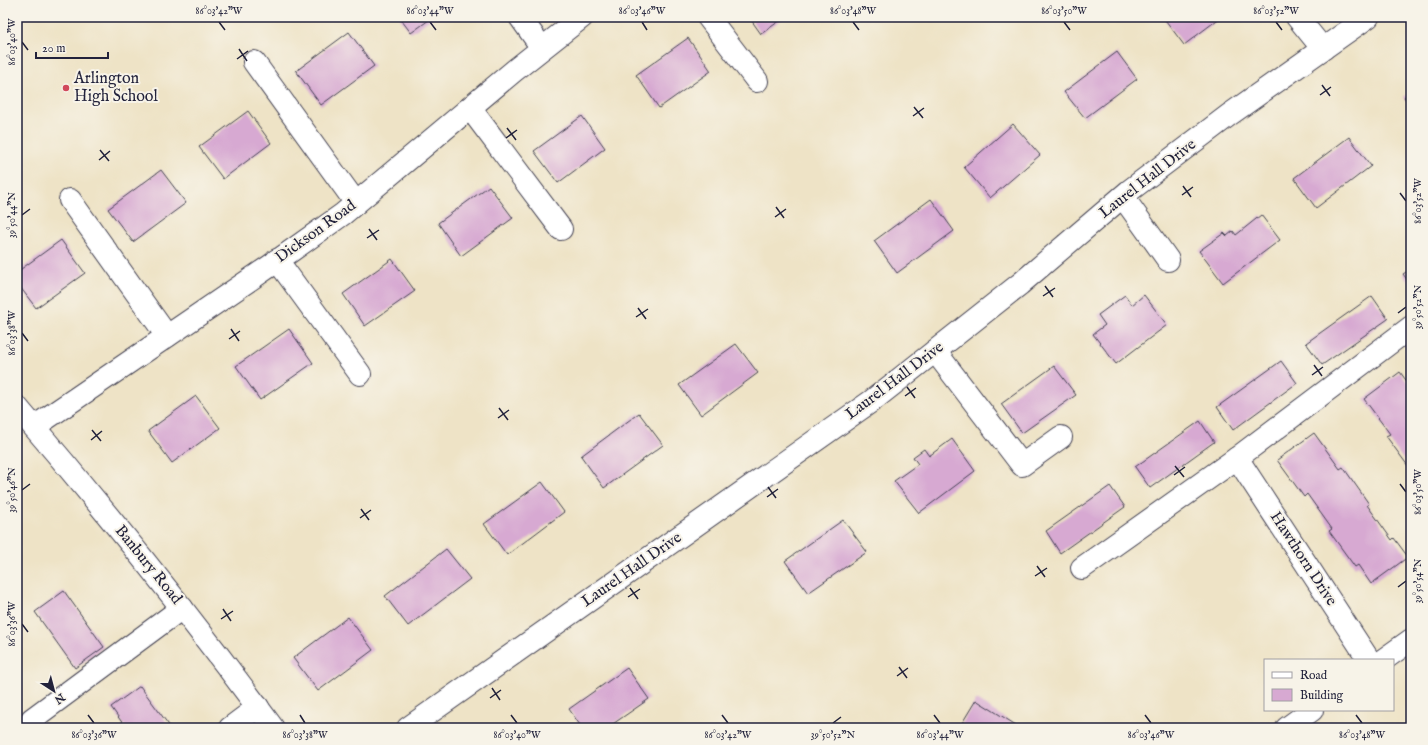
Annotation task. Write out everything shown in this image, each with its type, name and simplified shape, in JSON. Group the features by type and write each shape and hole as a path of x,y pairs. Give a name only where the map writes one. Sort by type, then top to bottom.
{"street":[{"path":"520,17 542,48"},
{"name":"Dickson Road","path":"34,426 343,214 542,48 582,17"},
{"path":"708,17 757,82"},
{"path":"1297,17 1323,49"},
{"name":"Laurel Hall Drive","path":"408,728 873,400 1020,284 1123,197 1229,115 1368,17"},
{"path":"254,62 356,203"},
{"path":"470,108 561,229"},
{"path":"1123,197 1168,260"},
{"path":"70,200 167,336"},
{"path":"277,260 360,374"},
{"path":"1082,568 1409,333"},
{"path":"935,351 1022,466 1061,437"},
{"name":"Banbury Road","path":"17,407 135,547 273,728"},
{"name":"Hawthorn Drive","path":"1237,458 1368,659"},
{"path":"32,719 182,608"},
{"path":"1384,659 1411,640"},
{"path":"230,728 258,707"},
{"path":"1287,728 1311,711"}],"building":[{"path":"399,17 433,17 411,33"},
{"path":"749,17 785,17 761,34"},
{"path":"1163,17 1221,17 1184,45"},
{"path":"349,32 374,66 321,105 296,71"},
{"path":"688,38 711,71 659,108 636,75"},
{"path":"1117,52 1137,79 1085,118 1064,92"},
{"path":"1411,92 1411,106 1404,97"},
{"path":"248,111 271,143 223,179 199,147"},
{"path":"582,116 605,148 558,183 534,151"},
{"path":"1013,124 1040,155 990,198 964,167"},
{"path":"1349,137 1371,166 1316,208 1294,178"},
{"path":"161,170 186,203 133,242 108,209"},
{"path":"489,186 513,218 461,256 438,223"},
{"path":"931,199 954,231 897,273 874,241"},
{"path":"1261,215 1280,240 1223,283 1199,251 1224,233 1227,236 1233,231 1236,235"},
{"path":"61,240 85,273 36,308 17,283 17,272"},
{"path":"392,259 415,291 365,326 343,294"},
{"path":"1411,269 1411,285 1403,274"},
{"path":"1125,295 1132,305 1144,295 1167,325 1116,364 1093,334 1105,325 1098,315"},
{"path":"1372,296 1388,319 1322,365 1306,343"},
{"path":"289,329 313,363 260,400 236,366"},
{"path":"736,344 758,373 701,415 679,385"},
{"path":"1281,361 1297,383 1233,430 1217,407"},
{"path":"1054,366 1076,395 1022,433 1001,404"},
{"path":"1400,372 1411,387 1411,470 1386,436 1390,434 1364,399"},
{"path":"196,396 220,428 172,463 148,431"},
{"path":"639,413 663,445 604,488 581,456"},
{"path":"1200,421 1214,442 1150,488 1135,467"},
{"path":"1314,433 1340,469 1343,467 1369,504 1367,505 1392,540 1394,538 1408,557 1371,584 1358,565 1355,567 1329,531 1332,529 1307,494 1304,497 1277,460"},
{"path":"952,439 975,471 919,513 894,481 918,464 913,457 924,449 929,456"},
{"path":"542,482 564,512 507,555 484,524"},
{"path":"1110,486 1125,507 1060,553 1046,531"},
{"path":"843,520 867,552 808,593 785,561"},
{"path":"446,549 470,579 408,626 385,596"},
{"path":"64,591 104,647 75,668 35,612"},
{"path":"348,617 373,650 318,691 293,658"},
{"path":"627,668 649,699 607,728 582,728 569,709"},
{"path":"140,686 171,728 126,728 111,707"},
{"path":"976,700 1016,725 1015,728 959,728"}],"place":[{"name":"Arlington High School","path":"66,88"}]}
